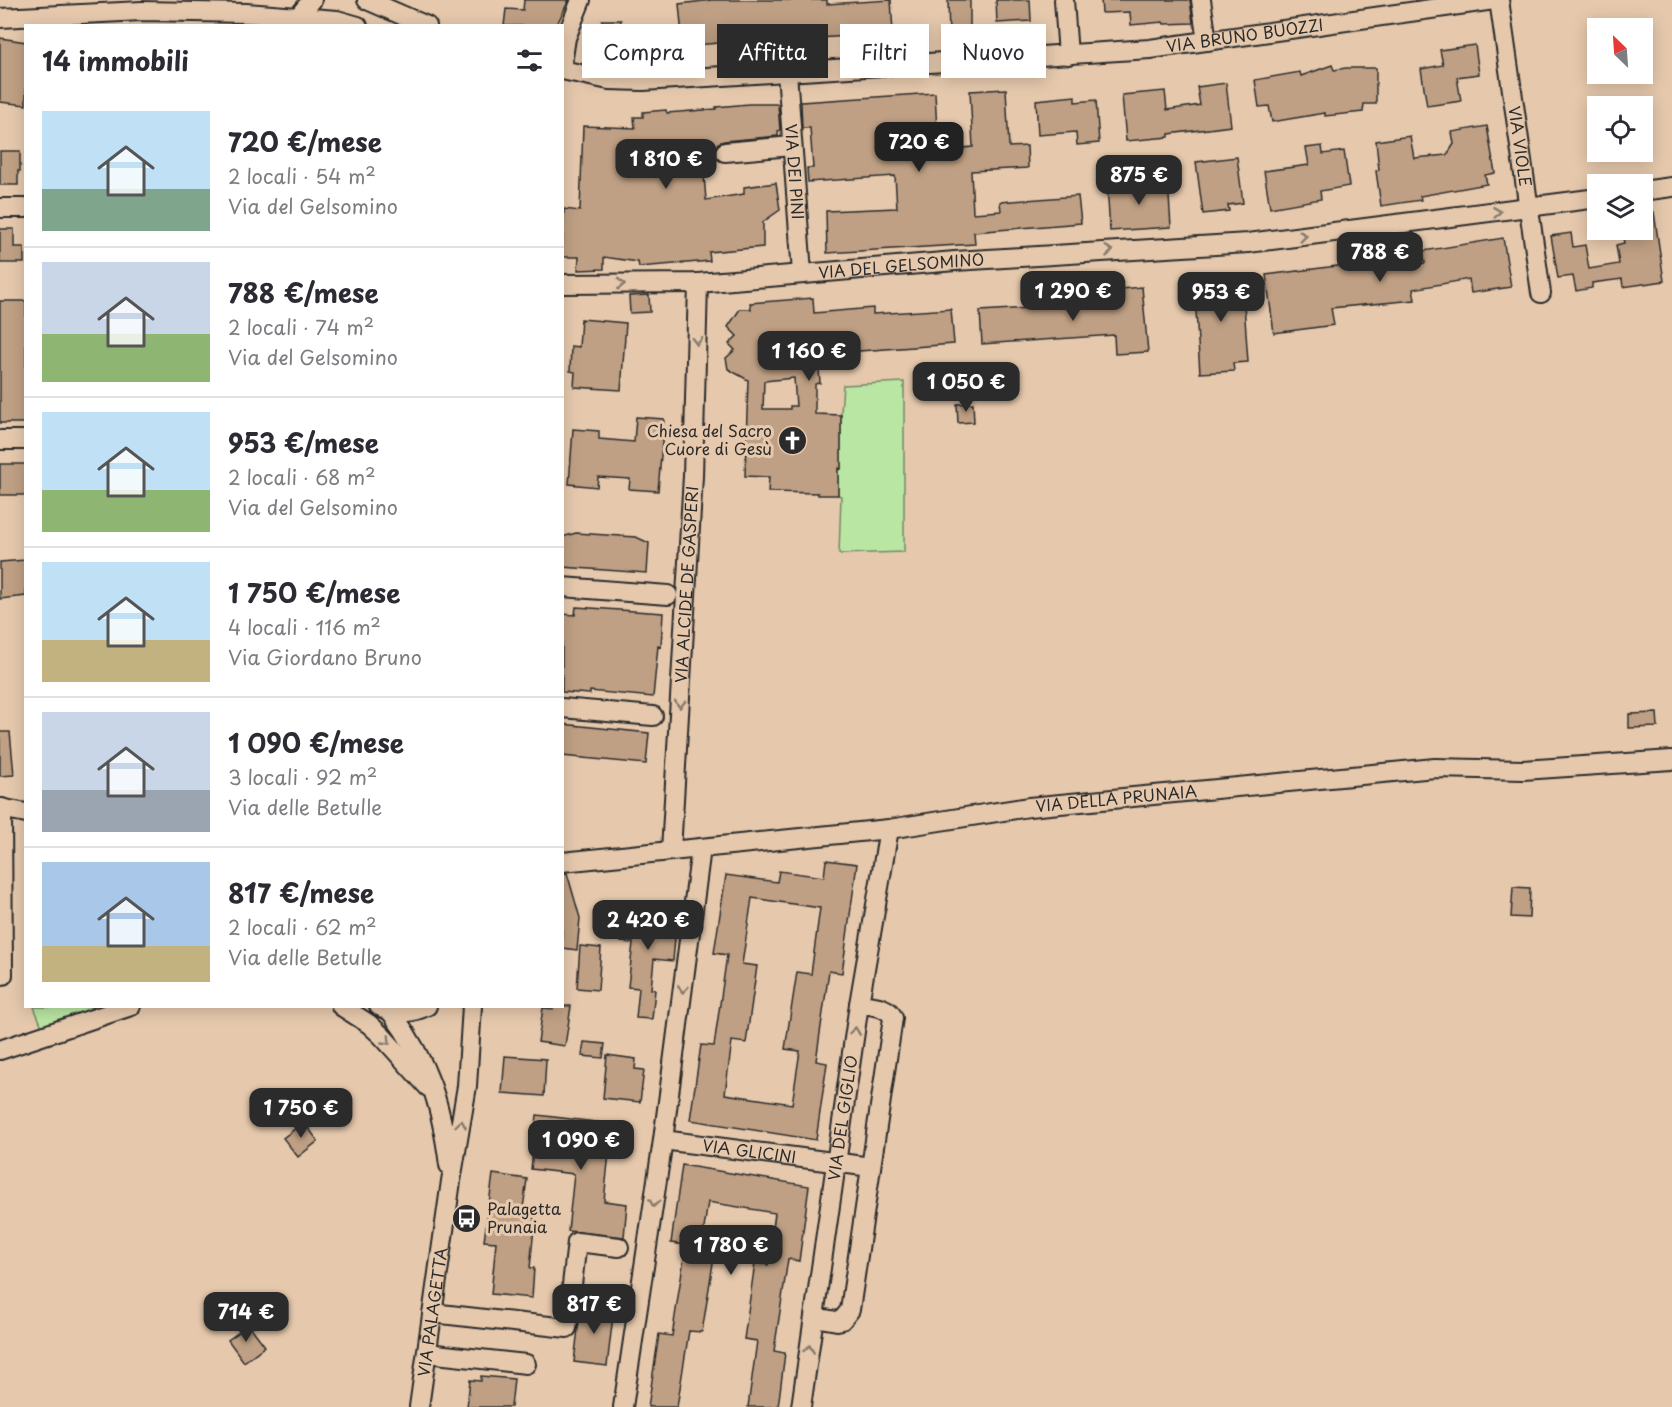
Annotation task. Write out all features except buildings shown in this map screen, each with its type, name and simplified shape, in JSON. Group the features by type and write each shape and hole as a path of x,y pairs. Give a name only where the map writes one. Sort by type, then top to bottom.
{"street":[{"path":"298,17 312,0"},
{"path":"367,0 421,24"},
{"path":"564,52 566,39 581,0"},
{"path":"1064,0 1068,55"},
{"path":"1201,0 1208,41"},
{"name":"VIA BRUNO BUOZZI","path":"828,70 1150,49 1494,0"},
{"name":"VIA VIOLE","path":"1499,0 1541,293"},
{"path":"0,18 117,19 241,7 298,17 337,20 351,24"},
{"name":"VIA BRUNO BUOZZI","path":"564,70 609,80 643,81 717,76"},
{"name":"VIA DEI PINI","path":"787,78 802,273"},
{"path":"725,152 792,146"},
{"path":"1653,190 1672,187"},
{"name":"VIA DEL GELSOMINO","path":"564,284 698,282 955,261 1248,243 1587,200"},
{"path":"0,208 24,208"},
{"name":"VIA ALCIDE DE GASPERI","path":"671,851 693,476 698,282"},
{"path":"0,440 24,440"},
{"path":"564,587 668,595"},
{"path":"564,708 653,716"},
{"name":"VIA DELLA PRUNAIA","path":"564,862 889,829 1029,807 1435,768 1523,770 1672,760"},
{"path":"3,975 1,808 24,813"},
{"name":"VIA DEL GIGLIO","path":"801,1407 859,1004 889,829"},
{"path":"622,1407 663,1140 701,848"},
{"path":"814,1317 843,1320 850,1310 893,1018 883,1008 859,1004"},
{"path":"0,1050 125,1008"},
{"path":"343,1008 369,1024 382,1036 436,1098"},
{"name":"VIA PALAGETTA","path":"385,1009 415,1012 423,1008"},
{"name":"VIA PALAGETTA","path":"460,1008 470,1039"},
{"name":"VIA PALAGETTA","path":"419,1407 467,1086 472,1008"},
{"name":"VIA PALAGETTA","path":"385,1009 408,1035 436,1098 444,1129 451,1181"},
{"name":"VIA GLICINI","path":"663,1140 871,1167"},
{"path":"432,1313 567,1328 577,1242 619,1247"},
{"path":"427,1353 526,1364"}],"green space":[{"path":"904,382 904,552 839,554 841,496 838,495 838,468 841,468 843,385"},
{"path":"34,1008 129,1008 45,1034"}],"place":[{"name":"Chiesa del Sacro Cuore di Gesù","path":"793,440"},
{"name":"Palagetta Prunaia","path":"466,1218"}]}
